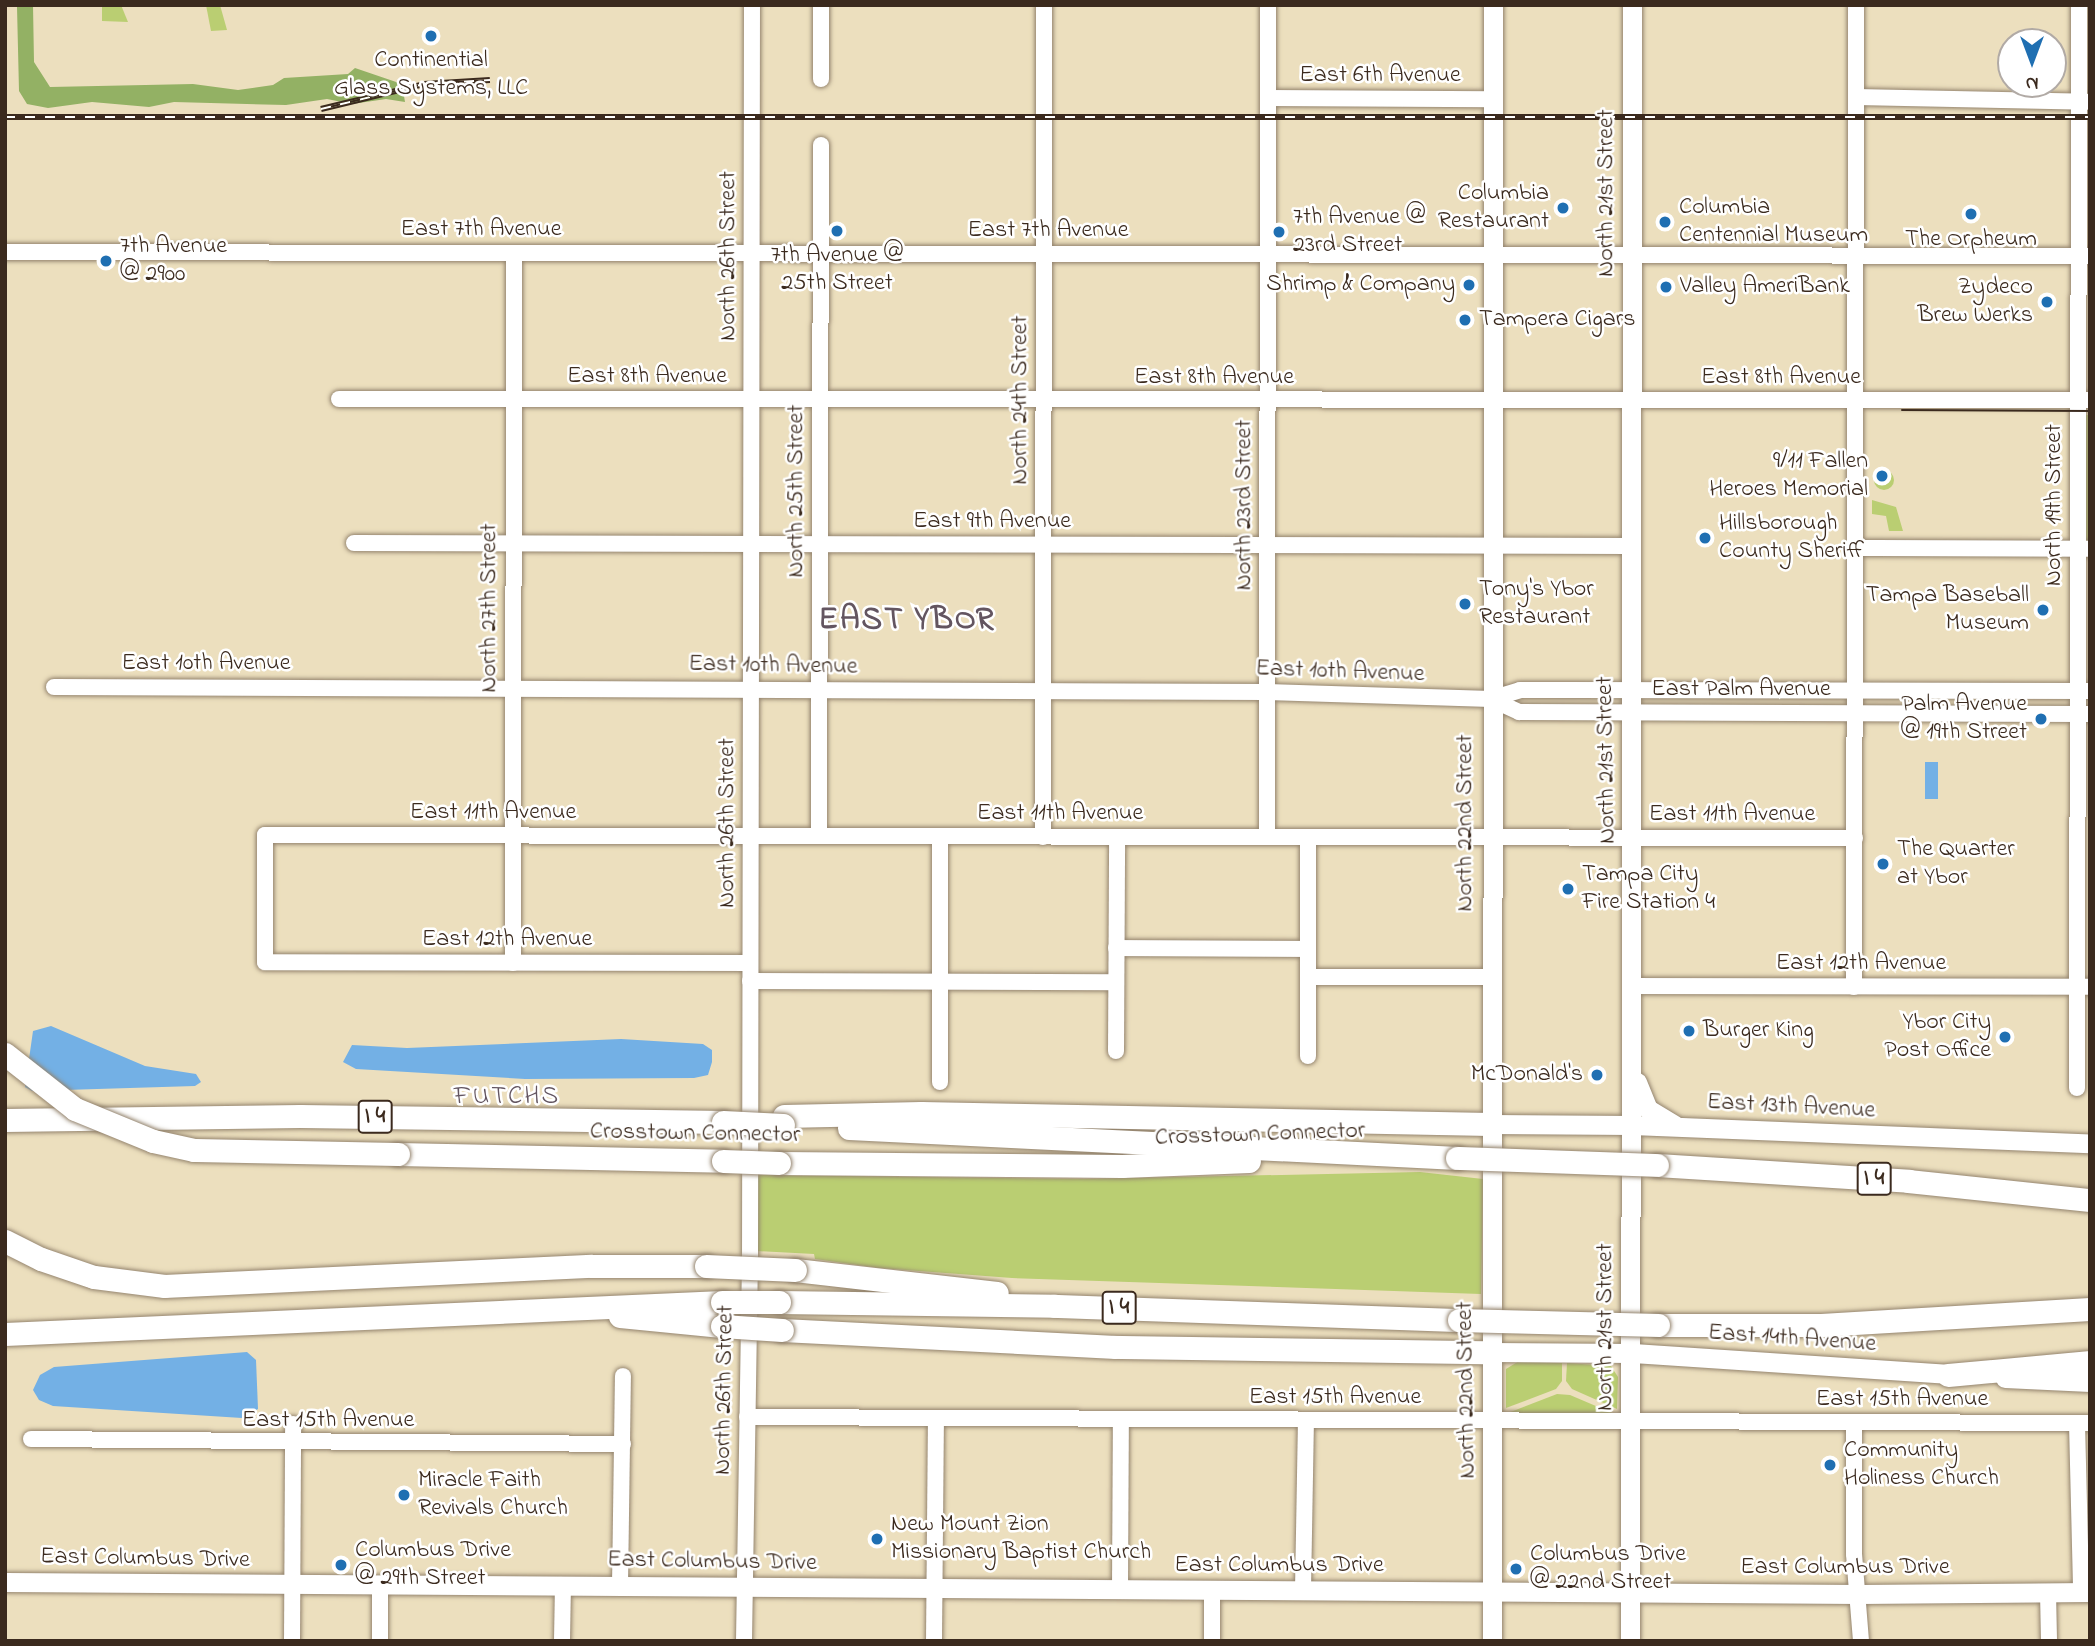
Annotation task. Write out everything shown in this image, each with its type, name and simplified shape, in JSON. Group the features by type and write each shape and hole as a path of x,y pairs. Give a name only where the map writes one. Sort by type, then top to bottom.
{"highway":[{"name":"Crosstown Connector","path":"5,1054 75,1109 153,1141 194,1150 779,1163 1122,1166 1409,1156"},
{"path":"783,1121 934,1113 1490,1124"},
{"name":"I 4","path":"16,1119 783,1121 1409,1156 1657,1165 1908,1181 2090,1200"},
{"path":"5,1241 68,1269 118,1282 216,1284 567,1266 706,1266 795,1270 956,1287 1055,1306"},
{"name":"I 4","path":"5,1334 544,1307 722,1302 1055,1306 1658,1325 1821,1325 2090,1309"},
{"path":"544,1307 782,1331 1116,1347 1490,1352"},
{"path":"1948,1375 2090,1362"}],"main road":[{"name":"North 22nd Street","path":"1492,1641 1494,1421 1490,1352 1490,977 1493,5"},
{"name":"North 21st Street","path":"1630,1641 1630,1421 1633,1353 1632,5"},
{"path":"1632,1064 1648,1109 1679,1127"},
{"name":"East 13th Avenue","path":"1490,1124 1632,1125 2090,1143"},
{"name":"East 14th Avenue","path":"1490,1352 1633,1353 2090,1382"},
{"name":"East Columbus Drive","path":"5,1583 1860,1594 2085,1592"}],"street":[{"name":"North 26th Street","path":"744,1641 750,981 752,5"},
{"path":"821,5 821,79"},
{"name":"North 24th Street","path":"1043,837 1044,5"},
{"name":"North 23rd Street","path":"1267,837 1268,5"},
{"path":"1854,987 1856,5"},
{"name":"North 19th Street","path":"2077,1088 2083,987 2084,714 2084,102 2079,5"},
{"path":"1856,97 2084,102"},
{"name":"East 6th Avenue","path":"1268,98 1493,99"},
{"name":"North 25th Street","path":"819,836 821,145"},
{"name":"East 7th Avenue","path":"5,252 2084,256"},
{"name":"North 27th Street","path":"513,963 514,253"},
{"name":"East 8th Avenue","path":"338,399 2084,400"},
{"name":"East 9th Avenue","path":"354,543 1631,546"},
{"path":"1855,548 2084,549"},
{"name":"East 10th Avenue","path":"54,687 513,686 1267,692 1491,699"},
{"name":"East Palm Avenue","path":"1491,699 1520,690 2084,691"},
{"name":"East Palm Avenue","path":"1491,699 1518,712 2084,714"},
{"name":"East 11th Avenue","path":"265,962 265,835 1855,838"},
{"path":"940,837 940,1082"},
{"path":"1116,1051 1117,837"},
{"path":"1308,837 1308,1056"},
{"path":"1116,948 1308,948"},
{"name":"East 12th Avenue","path":"265,962 750,963"},
{"path":"1308,977 1490,977"},
{"path":"750,981 1116,982"},
{"name":"East 12th Avenue","path":"1633,986 2083,987"},
{"path":"620,1586 623,1376"},
{"name":"East 15th Avenue","path":"747,1417 2084,1423"},
{"path":"934,1641 936,1419"},
{"path":"1120,1589 1121,1420"},
{"path":"1303,1590 1306,1420"},
{"path":"1854,1422 1854,1554 1860,1594 1861,1641"},
{"path":"2084,1423 2085,1592"},
{"path":"292,1641 293,1424"},
{"name":"East 15th Avenue","path":"31,1439 292,1444 624,1444"},
{"path":"380,1586 380,1641"},
{"path":"562,1641 563,1586"},
{"path":"1212,1590 1212,1641"},
{"path":"2049,1592 2049,1641"}],"green space":[{"path":"33,5 34,62 50,87 193,84 238,90 273,85 284,78 348,74 355,68 402,84 405,102 386,99 352,104 327,99 286,105 174,102 149,107 92,102 48,108 27,104 19,91 17,7"},
{"path":"102,5 121,5 128,22 102,21"},
{"path":"206,5 220,5 227,30 211,31"},
{"path":"2081,415 2090,415 2090,546 2081,546"},
{"path":"1880,470 1888,470 1894,480 1888,490 1880,490 1874,484 1874,476"},
{"path":"1872,500 1896,507 1903,531 1889,531 1886,516 1872,514"},
{"path":"1420,1172 1483,1179 1481,1294 1012,1278 879,1268 815,1259 814,1254 756,1251 757,1175 1086,1179"},
{"path":"1519,1361 1562,1363 1562,1381 1556,1389 1506,1408 1506,1369"},
{"path":"1567,1363 1611,1366 1618,1377 1617,1409 1572,1389 1566,1381"},
{"path":"1557,1394 1570,1395 1617,1415 1508,1413"}],"water":[{"path":"1925,762 1938,762 1938,799 1925,799"},
{"path":"51,1026 145,1066 196,1074 201,1082 195,1086 32,1091 25,1087 33,1031"},
{"path":"621,1039 703,1044 712,1050 708,1075 694,1078 525,1079 356,1069 343,1062 352,1045 407,1048"},
{"path":"247,1352 256,1360 258,1409 242,1418 53,1406 39,1400 33,1390 40,1375 54,1367"}],"tram line":[{"path":"1902,410 2090,411"}],"railway":[{"path":"321,109 424,84 490,80"},
{"path":"5,117 2090,117"}],"place":[{"name":"Continential Glass Systems, LLC","path":"431,36"},
{"name":"Columbia Restaurant","path":"1563,208"},
{"name":"The Orpheum","path":"1971,214"},
{"name":"Columbia Centennial Museum","path":"1665,222"},
{"name":"7th Avenue @ 25th Street","path":"837,231"},
{"name":"7th Avenue @ 23rd Street","path":"1279,232"},
{"name":"7th Avenue @ 2900","path":"106,261"},
{"name":"Shrimp & Company","path":"1469,285"},
{"name":"Valley AmeriBank","path":"1666,287"},
{"name":"Zydeco Brew Werks","path":"2047,302"},
{"name":"Tampera Cigars","path":"1465,320"},
{"name":"9/11 Fallen Heroes Memorial","path":"1882,476"},
{"name":"Hillsborough County Sheriff","path":"1705,538"},
{"name":"Tony's Ybor Restaurant","path":"1465,604"},
{"name":"Tampa Baseball Museum","path":"2043,610"},
{"name":"Palm Avenue @ 19th Street","path":"2041,719"},
{"name":"The Quarter at Ybor","path":"1883,864"},
{"name":"Tampa City Fire Station 4","path":"1568,889"},
{"name":"Burger King","path":"1689,1031"},
{"name":"Ybor City Post Office","path":"2005,1037"},
{"name":"McDonald's","path":"1597,1075"},
{"name":"Community Holiness Church","path":"1830,1465"},
{"name":"Miracle Faith Revivals Church","path":"404,1495"},
{"name":"New Mount Zion Missionary Baptist Church","path":"877,1539"},
{"name":"Columbus Drive @ 29th Street","path":"341,1565"},
{"name":"Columbus Drive @ 22nd Street","path":"1516,1569"}],"district":[{"name":"EAST YBOR","path":"907,621"},
{"name":"FUTCHS","path":"507,1098"}]}
